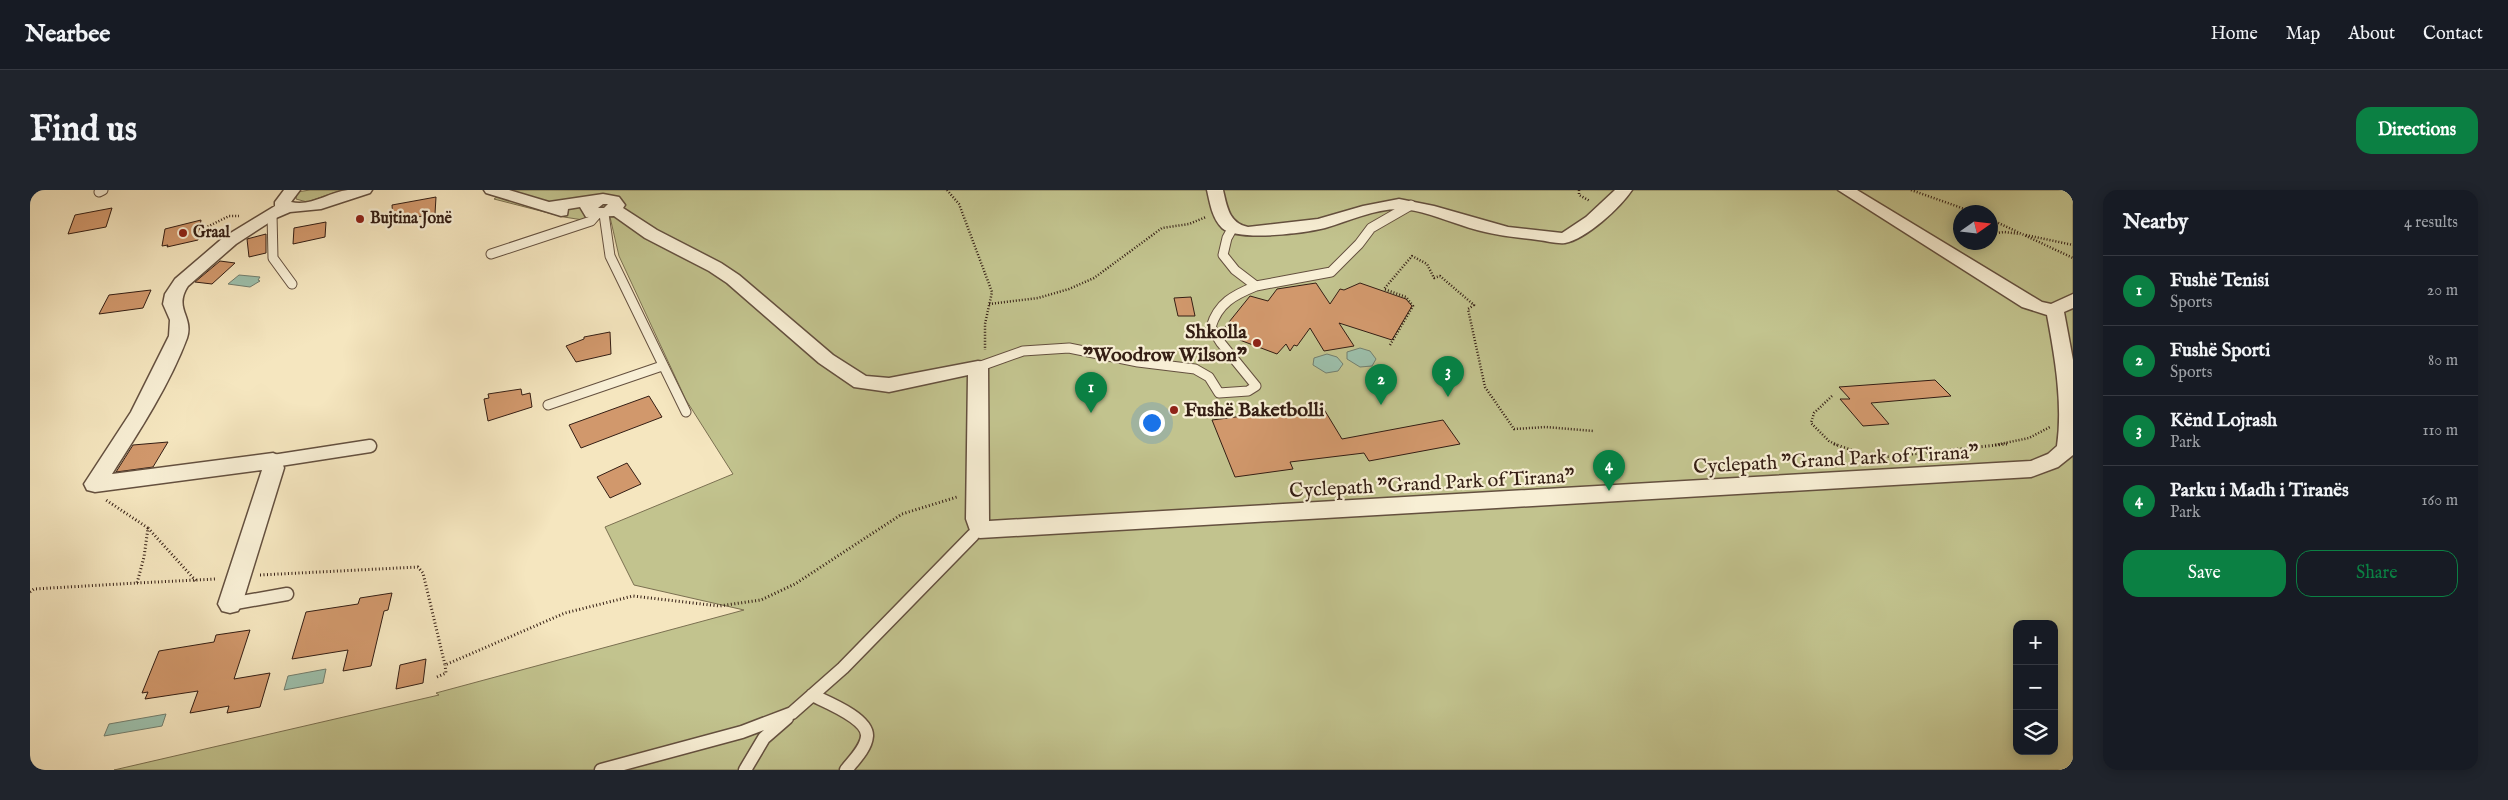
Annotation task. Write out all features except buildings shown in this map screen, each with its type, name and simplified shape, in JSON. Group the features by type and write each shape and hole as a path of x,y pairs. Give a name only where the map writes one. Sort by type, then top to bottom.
{"street":[{"path":"95,484 140,414 178,336 179,320 172,304 174,294 181,283 232,238 283,203 304,208 364,190"},
{"path":"492,190 526,202 550,206 574,214 601,207"},
{"path":"539,190 582,195 601,207 715,267 733,279 826,359 861,382 889,385 982,365 977,533 2031,469 2049,464 2064,452 2068,447 2072,433 2064,346 2054,310"},
{"path":"1214,190 1218,207 1227,224 1232,228 1248,232 1320,224 1386,205 1411,205 1508,232 1563,238 1573,235 1592,221 1624,190"},
{"path":"1846,190 2028,303 2044,310 2054,310 2073,300"},
{"path":"95,484 273,461 274,468 230,604"}],"lane":[{"path":"283,203 273,258 292,284"},
{"path":"982,365 1013,352 1033,347 1070,347 1137,362 1198,370 1208,376 1219,393 1248,391 1256,386 1252,378 1221,344 1211,327 1215,314 1232,295 1256,286 1334,271 1371,228 1411,205"},
{"path":"490,254 580,225 591,220 601,207"},
{"path":"601,207 610,256 686,412"},
{"path":"1232,228 1227,238 1223,255 1235,270 1256,286"},
{"path":"213,244 232,238"},
{"path":"548,405 662,366"},
{"path":"273,461 370,446"},
{"path":"745,770 764,738 843,668 977,533"},
{"path":"230,604 287,594"},
{"path":"812,695 856,718 865,726 867,735 863,745 846,770"},
{"path":"601,770 742,732 792,713"}],"path":[{"path":"946,190 959,204 992,292 985,324 982,365"},
{"path":"1911,190 1953,205"},
{"path":"990,304 1038,298 1069,289 1094,278 1143,240 1162,228 1193,222 1213,215 1218,207"},
{"path":"205,228 229,216"},
{"path":"1998,223 2073,258"},
{"path":"1998,233 2022,234 2073,245"},
{"path":"1390,345 1413,306 1406,297 1384,289 1412,256 1427,264 1434,278 1440,276 1474,305 1468,309 1485,387 1514,429 1546,427 1594,432"},
{"path":"1832,396 1814,413 1811,423 1836,446 1874,458 2008,444 2029,438 2060,422 2072,421"},
{"path":"95,484 95,494 148,528 196,580"},
{"path":"445,665 565,613 634,596 718,606 761,600 796,584 902,514 941,500 977,493"},
{"path":"137,583 144,557 148,528"},
{"path":"30,592 34,590 238,576 418,567 423,573 445,665 446,673 437,677"}],"shaded area":[{"path":"342,190 307,202 296,199 297,192"},
{"path":"507,190 2073,190 2073,770 114,770 439,695 436,693 744,610 634,585 605,527 733,474 686,400 619,256 610,217 583,220 494,199"},
{"path":"239,275 260,277 258,280 260,281 250,287 228,284"},
{"path":"1360,348 1370,351 1376,359 1372,366 1360,367 1347,359 1347,352"},
{"path":"1327,354 1337,357 1343,364 1338,371 1326,373 1313,365 1314,358"},
{"path":"326,669 323,683 284,690 288,676"},
{"path":"166,714 162,726 104,736 109,724"}],"place":[{"name":"Bujtina Jonë","path":"360,219"},
{"name":"Graal","path":"183,233"},
{"name":"Shkolla \"Woodrow Wilson\"","path":"1257,343"},
{"name":"Kënd Lojrash","path":"1448,397"},
{"name":"Fushë Sporti","path":"1381,405"},
{"name":"Fushë Baketbolli","path":"1174,410"},
{"name":"Fushë Tenisi","path":"1091,413"},
{"name":"Parku i Madh i Tiranës","path":"1609,491"}]}
